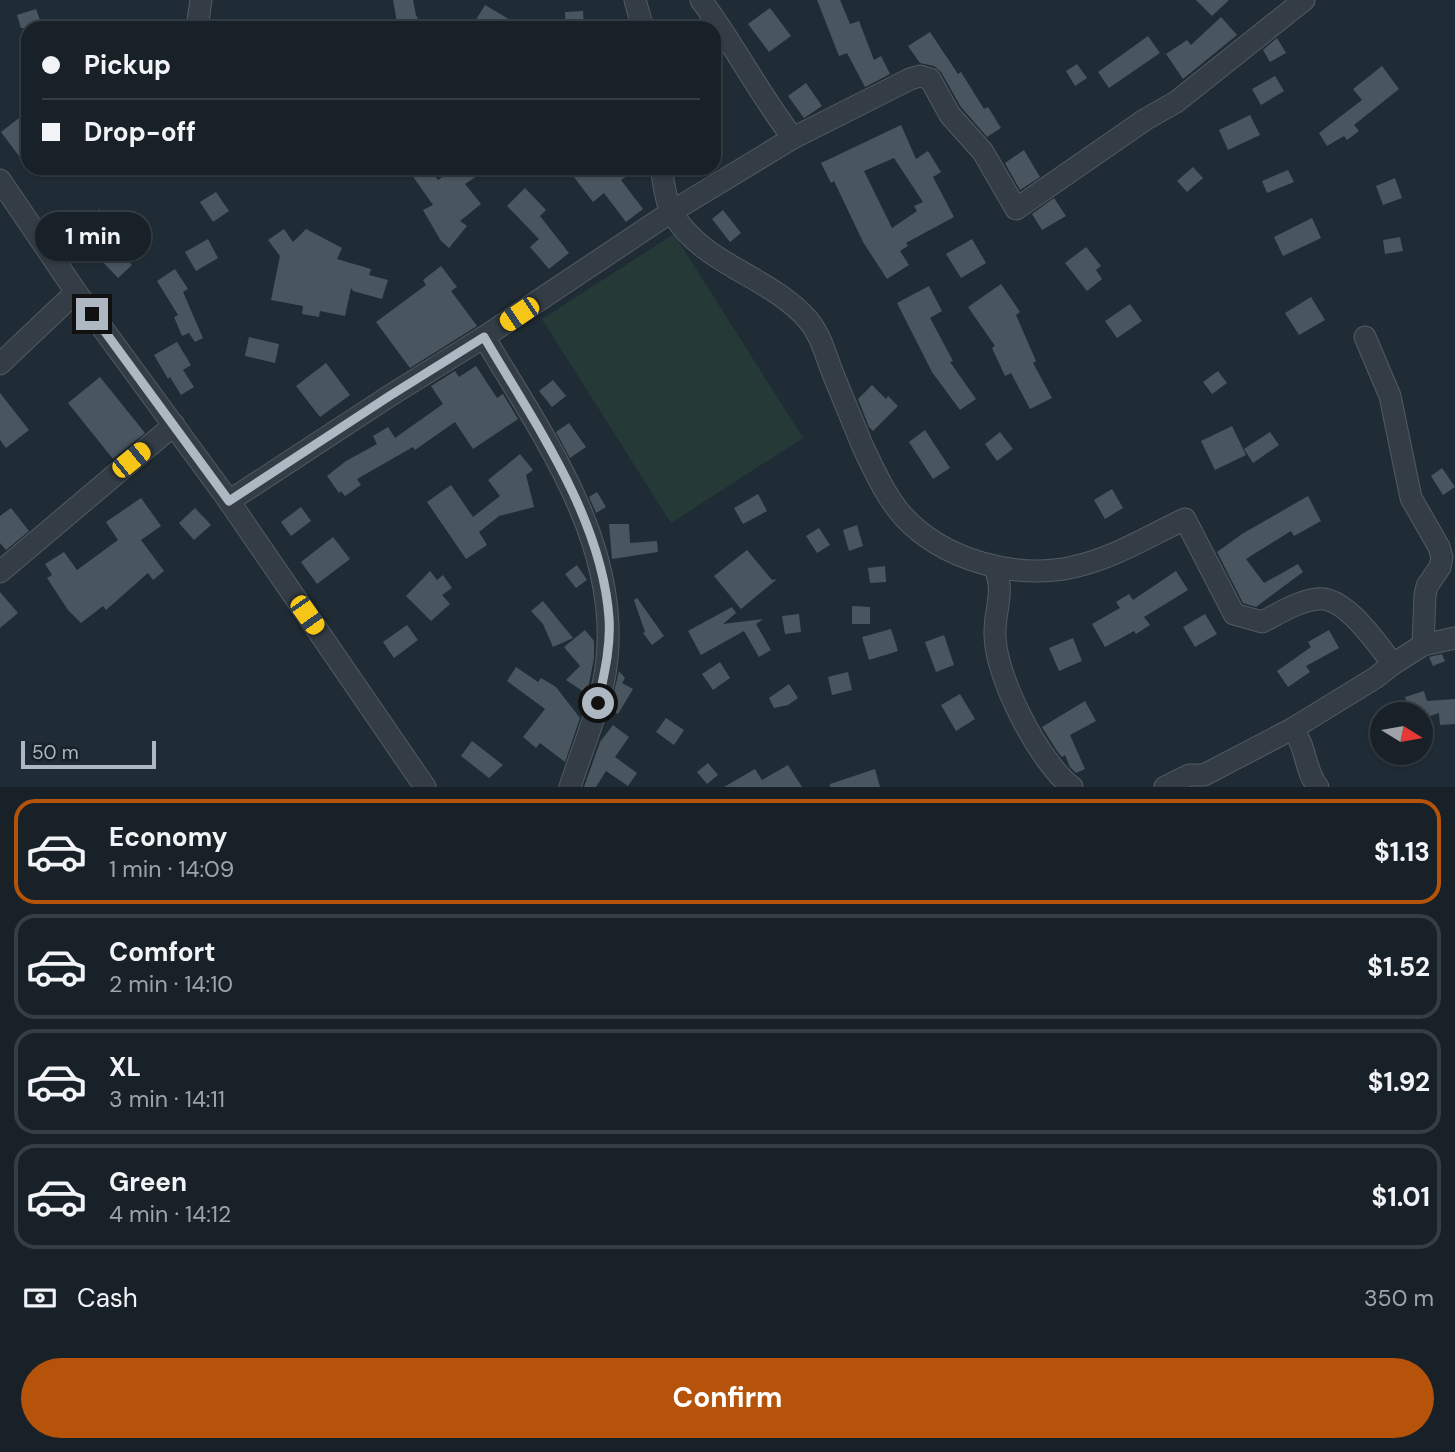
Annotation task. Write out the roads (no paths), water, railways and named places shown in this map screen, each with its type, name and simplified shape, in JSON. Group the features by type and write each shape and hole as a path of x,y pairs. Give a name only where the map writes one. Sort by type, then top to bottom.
{"street":[{"path":"198,21 201,0"},
{"path":"635,0 641,21"},
{"path":"701,0 717,21"},
{"path":"229,501 484,337 671,212 793,138 910,79 920,76 930,79 950,115 983,152 1016,209 1138,124 1175,102 1304,0"},
{"path":"721,27 793,138"},
{"path":"663,175 671,212 689,235 705,250 774,290 800,311 812,325 868,458 893,504 904,517 937,544 994,566 1040,572 1074,567 1110,555 1185,519 1234,614 1262,622 1317,599 1329,600 1360,623 1392,664"},
{"path":"0,180 76,292 229,501 425,787"},
{"path":"0,364 76,292"},
{"path":"484,337 565,477 587,527 604,586 609,620 607,662 598,703 570,787"},
{"path":"1365,337 1390,396 1411,498 1442,557 1440,567 1427,586 1423,645"},
{"path":"0,572 174,425"},
{"path":"994,566 1001,587 995,633 996,654 1003,675 1038,749 1052,769 1072,787"},
{"path":"1165,787 1189,775 1204,775 1292,729 1423,645 1455,638"},
{"path":"1292,729 1301,739 1308,770 1318,787"}]}
